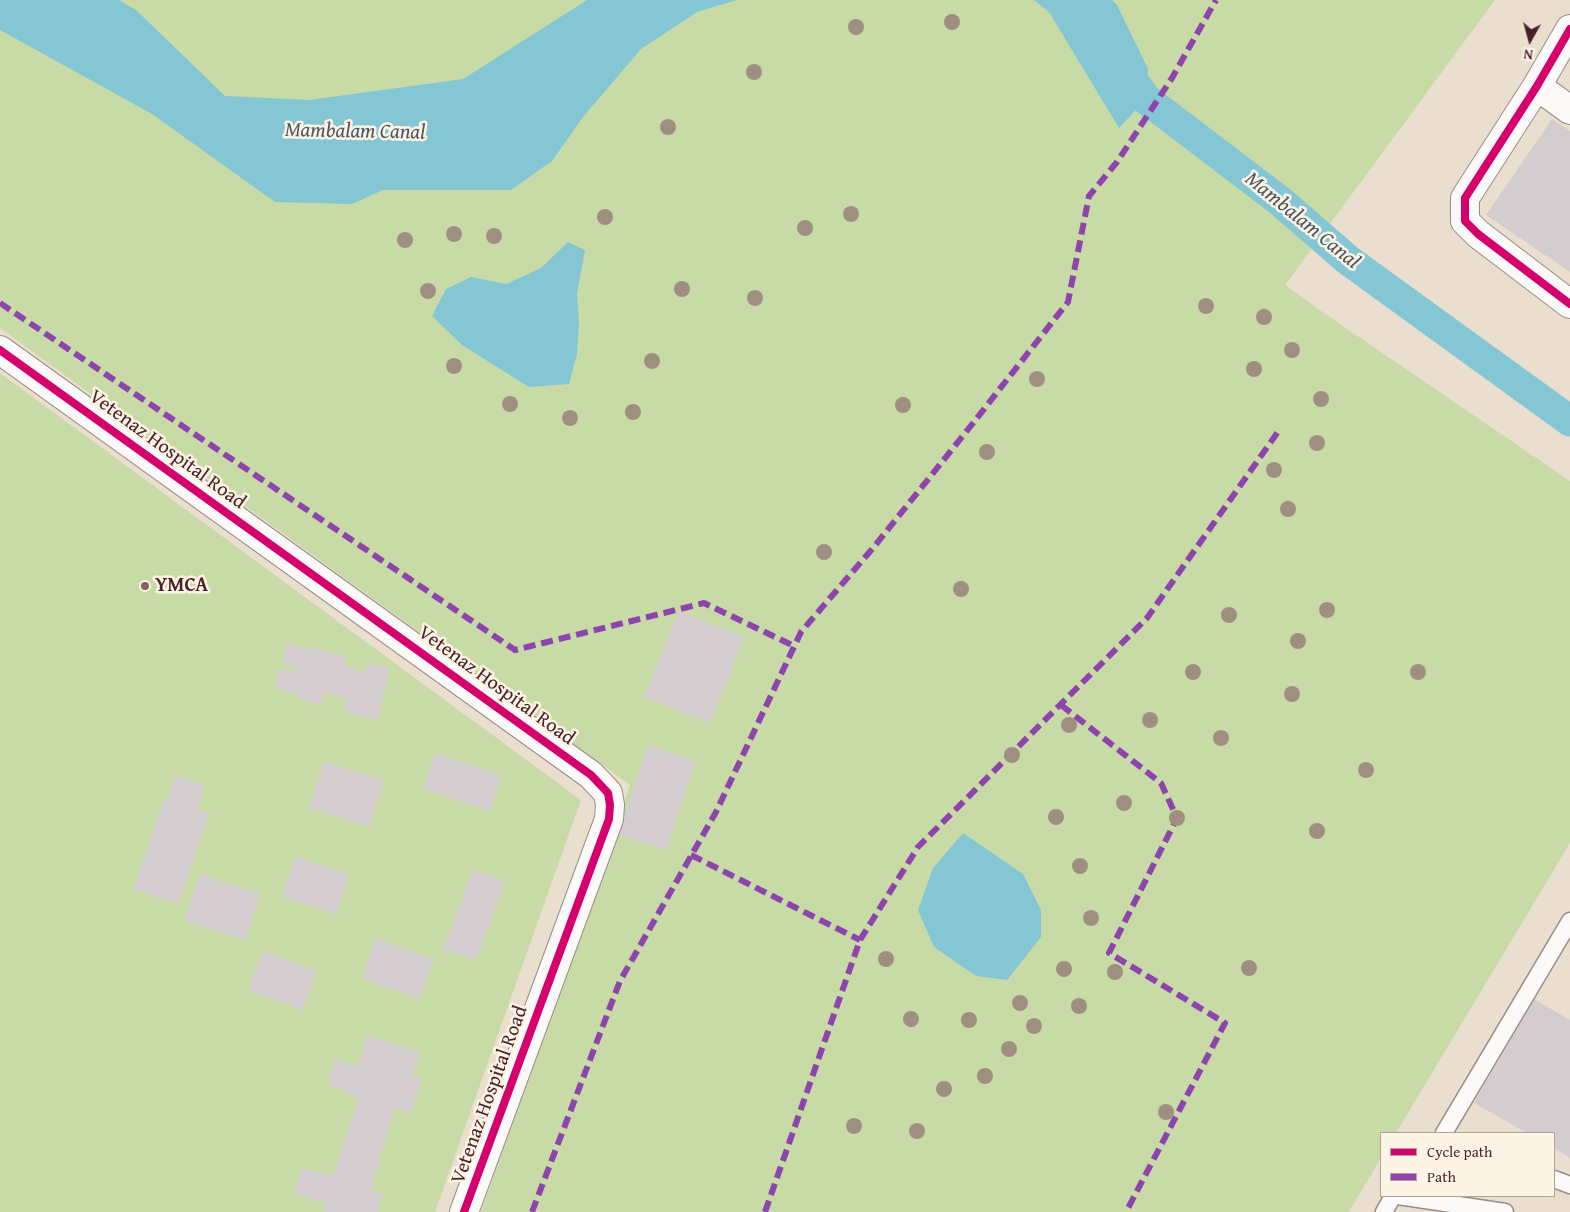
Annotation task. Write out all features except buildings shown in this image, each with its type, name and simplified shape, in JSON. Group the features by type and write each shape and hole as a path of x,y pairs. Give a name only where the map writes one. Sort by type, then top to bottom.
{"street":[{"path":"1570,29 1537,86 1464,198 1465,221 1478,234 1570,304"},
{"path":"1537,86 1570,110"},
{"name":"Vetenaz Hospital Road","path":"0,350 583,769 600,783 608,793 609,819 464,1212"}],"lane":[{"path":"1445,1132 1570,921"},
{"path":"1555,1179 1570,1185"},
{"path":"1384,1212 1392,1197"},
{"path":"1405,1197 1506,1212"}],"green space":[{"path":"0,0 1495,0 1285,285 1570,481 1570,843 1397,1132 1380,1132 1380,1160 1349,1212 481,1212 630,785 0,328"},
{"name":"YMCA","path":"0,373 581,800 435,1212 0,1212"}],"water":[{"path":"0,0 119,0 136,10 225,96 309,100 463,79 587,0 737,0 697,12 641,49 583,117 552,161 511,190 383,190 352,204 275,202 152,114 0,30"},
{"path":"1034,0 1112,0 1117,5 1148,69 1146,99 1119,128 1049,12"},
{"path":"568,242 585,250 577,293 579,323 577,354 569,384 529,387 462,345 432,316 446,289 471,277 506,284 541,268"},
{"path":"963,833 1023,874 1041,910 1041,937 1007,980 976,976 934,947 918,910 933,868"}],"waterway":[{"name":"Mambalam Canal","path":"1121,64 1146,99 1280,201 1348,260 1570,421"}],"marked path":[{"path":"532,1212 620,981 716,812 801,632 873,548 1068,302 1089,196 1117,162 1172,78 1216,0"},
{"path":"0,303 515,650 704,603 794,646"},
{"path":"765,1212 860,940 918,847 1147,618 1280,429"},
{"path":"1061,705 1161,783 1177,818 1109,953 1225,1023 1126,1212"},
{"path":"691,855 860,940"}],"cycle path":[{"path":"1570,29 1537,86 1465,198 1465,221 1478,234 1570,304"},
{"path":"0,350 591,775 608,793 610,805 609,819 464,1212"}],"place":[{"name":"YMCA","path":"145,586"}]}
